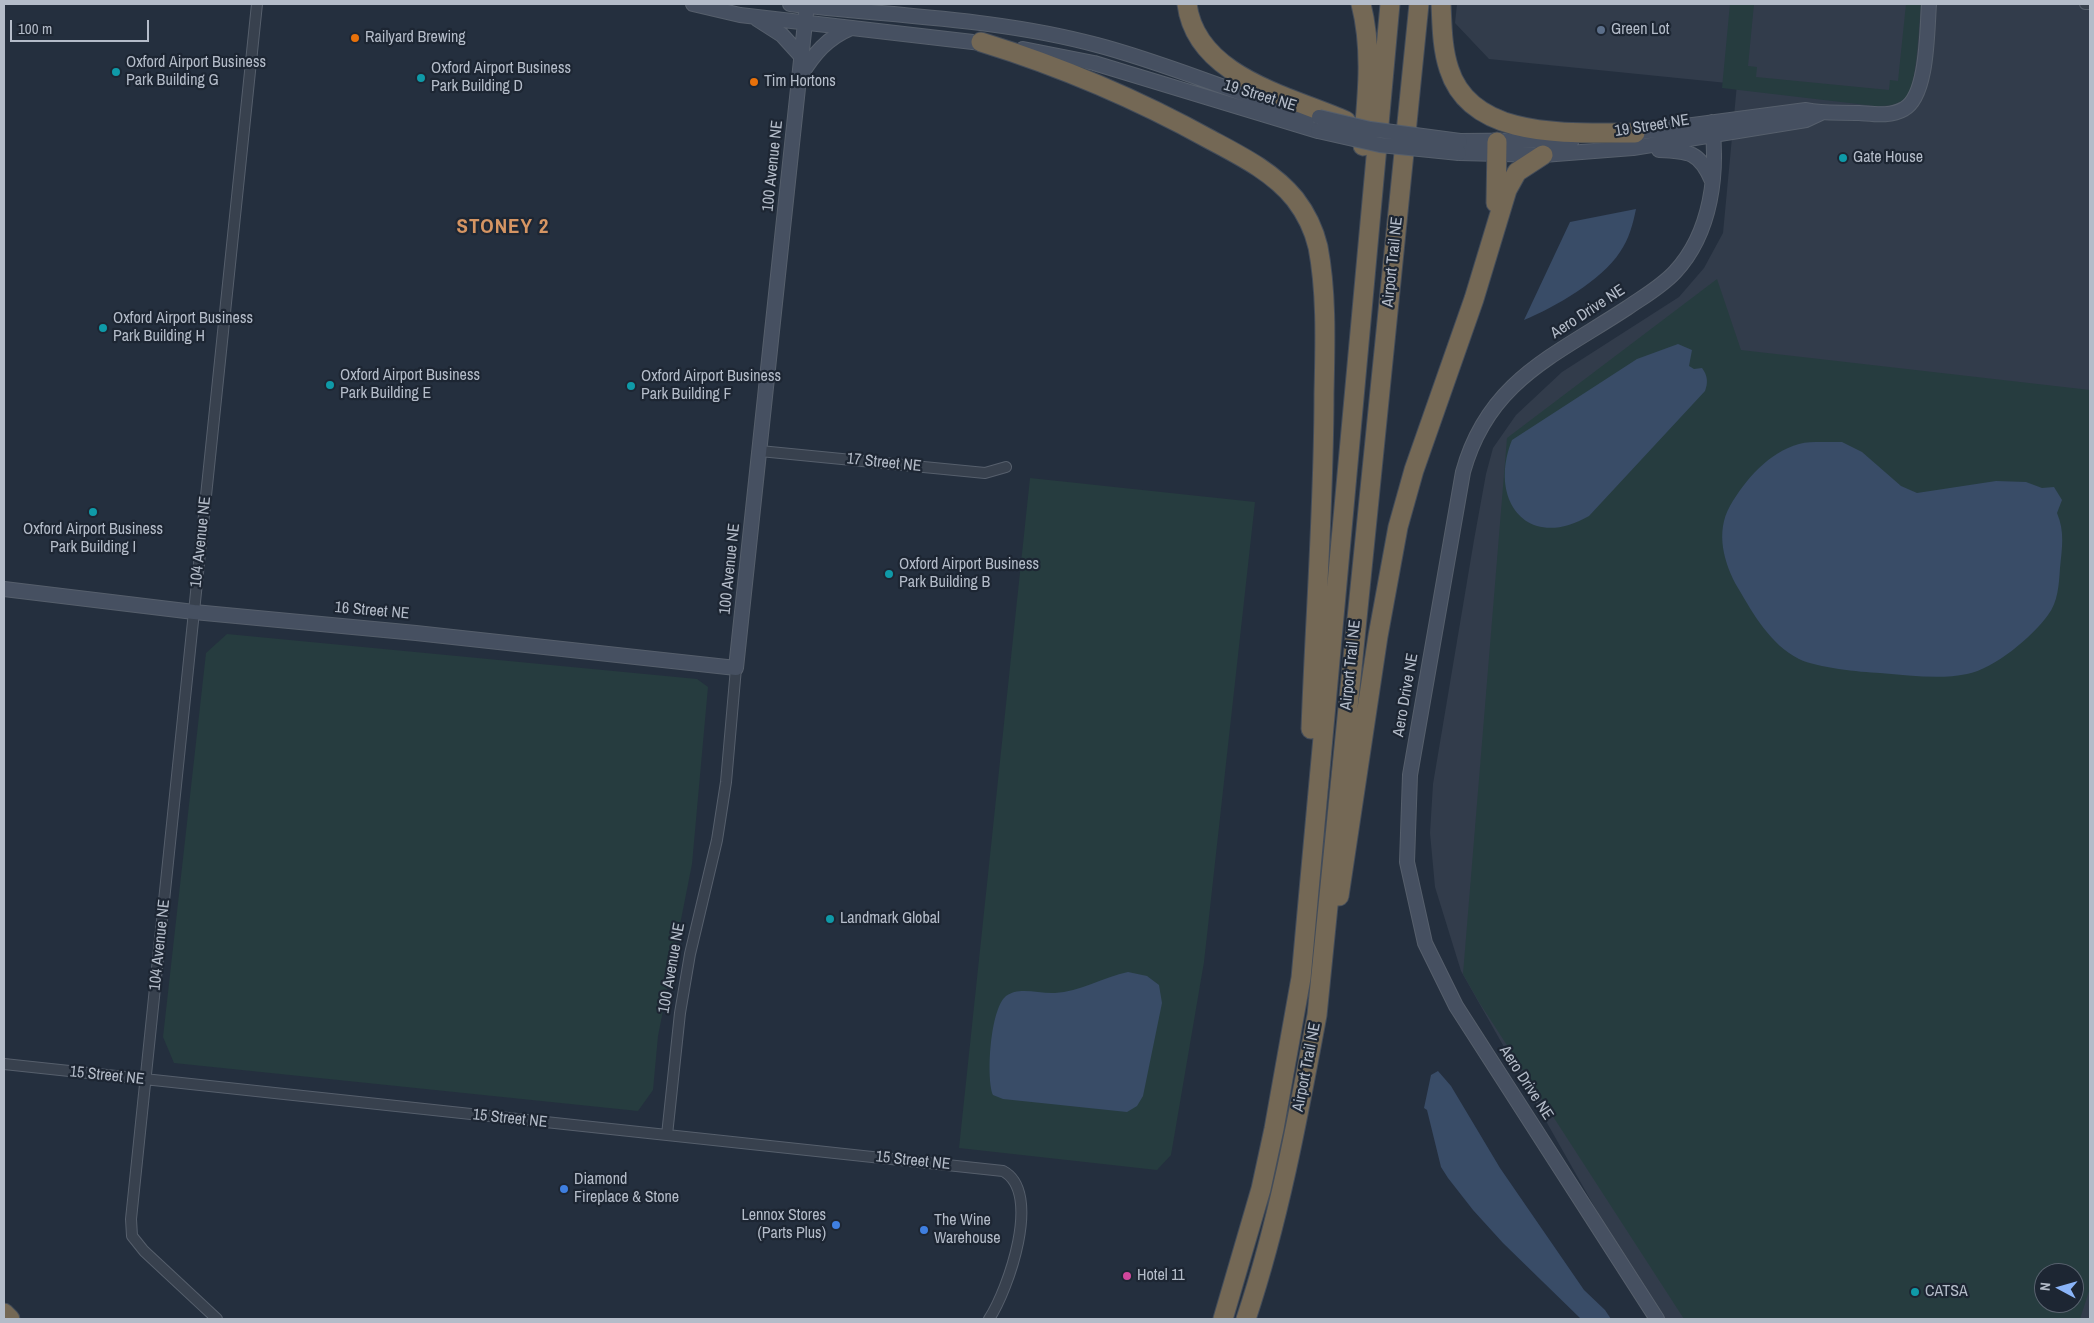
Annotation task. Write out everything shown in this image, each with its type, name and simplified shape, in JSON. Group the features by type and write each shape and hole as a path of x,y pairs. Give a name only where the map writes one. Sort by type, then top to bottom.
{"highway":[{"path":"1187,4 1198,37 1220,63 1319,119 1359,127"},
{"path":"1352,392 1352,297 1368,75 1367,31 1361,4"},
{"name":"Airport Trail NE","path":"1223,1319 1261,1189 1301,978 1352,392 1390,4"},
{"name":"Airport Trail NE","path":"1248,1319 1264,1266 1291,1147 1317,1015 1419,4"},
{"path":"1441,4 1449,69 1457,86 1474,107 1494,118 1531,128 1583,132 1634,141"},
{"path":"981,42 1045,62 1122,94 1240,156 1270,174 1290,193 1306,215 1317,244 1322,276 1324,432 1301,978"},
{"path":"1491,238 1498,182 1497,148"},
{"path":"1317,1015 1347,854 1378,636 1398,527 1414,470 1474,299 1491,238 1508,190 1517,172 1543,155"},
{"path":"1217,1319 1261,1189"},
{"path":"4,1313 10,1319"}],"street":[{"name":"104 Avenue NE","path":"217,1319 144,1251 132,1236 131,1219 147,1080 257,4"},
{"name":"19 Street NE","path":"693,4 752,16 981,42 1094,63 1319,119"},
{"name":"19 Street NE","path":"790,4 853,7 971,21 1066,38 1163,65 1246,96 1319,119 1380,145 1497,148 1543,155 1713,128 1806,120 1821,114 1891,114 1910,106 1921,86 1929,4"},
{"path":"2085,4 2090,4"},
{"name":"100 Avenue NE","path":"667,1135 680,1012 690,954 717,840 726,782 736,668 807,5"},
{"path":"752,16 782,35 802,57"},
{"path":"800,76 810,60 834,35 853,27"},
{"name":"19 Street NE","path":"1359,127 1459,147"},
{"name":"Aero Drive NE","path":"1657,1319 1456,1006 1425,943 1407,862 1410,775 1463,472 1469,448 1479,427 1496,402 1525,375 1662,284 1676,271 1697,242 1707,213 1713,184 1715,156 1713,128"},
{"name":"19 Street NE","path":"1497,148 1586,139 1634,141"},
{"path":"1634,141 1690,153 1704,163 1713,184"},
{"name":"17 Street NE","path":"760,451 985,473 1006,467"},
{"name":"16 Street NE","path":"4,589 194,612 406,632 736,668"},
{"name":"15 Street NE","path":"4,1064 1003,1171 1014,1179 1021,1194 1019,1238 1009,1275 989,1319"}],"shaded area":[{"path":"1457,4 2090,4 2090,1319 1658,1319 1461,971 1435,887 1430,833 1433,784 1474,540 1486,474 1493,448 1516,415 1562,372 1679,297 1704,268 1723,233 1737,84 1489,59 1455,23"}],"green space":[{"path":"1730,4 1754,4 1748,66 1757,67 1756,77 1889,90 1890,80 1898,81 1906,4 1921,4 1915,67 1910,90 1907,96 1897,104 1875,106 1722,88"},
{"path":"1717,279 1741,350 2090,390 2090,1288 2084,1307 2084,1263 2034,1263 2034,1313 2082,1313 2080,1319 1684,1319 1479,1002 1463,974 1507,438"},
{"path":"1030,478 1255,502 1204,962 1171,1155 1157,1170 959,1148"},
{"path":"227,634 697,679 708,687 692,864 658,1036 653,1090 638,1111 174,1063 163,1037 206,653"}],"water":[{"path":"1636,209 1626,242 1612,263 1576,292 1524,320 1570,222"},
{"path":"1678,344 1692,350 1689,366 1694,369 1702,368 1704,371 1707,380 1705,391 1589,516 1567,526 1547,528 1531,524 1518,514 1509,500 1505,482 1506,462 1512,440 1637,359"},
{"path":"1807,442 1842,442 1862,452 1901,486 1917,493 1996,481 2026,482 2042,488 2054,487 2062,500 2057,513 2062,533 2059,580 2054,604 2041,624 2012,651 1989,666 1967,674 1946,677 1861,672 1817,665 1799,659 1779,645 1750,608 1733,579 1723,548 1722,537 1725,516 1743,486 1759,468 1778,453"},
{"path":"1128,972 1147,976 1159,985 1162,1003 1143,1096 1137,1106 1127,1112 1003,1099 993,1095 990,1074 991,1044 996,1015 1006,996 1017,991 1064,992"},
{"path":"1438,1071 1451,1086 1500,1168 1584,1290 1605,1310 1611,1319 1581,1319 1503,1243 1473,1210 1448,1178 1441,1167 1427,1110 1424,1108 1431,1075"}],"place":[{"name":"Green Lot","path":"1601,30"},
{"name":"Railyard Brewing","path":"355,38"},
{"name":"Oxford Airport Business Park Building G","path":"116,72"},
{"name":"Oxford Airport Business Park Building D","path":"421,78"},
{"name":"Tim Hortons","path":"754,82"},
{"name":"Gate House","path":"1843,158"},
{"name":"Oxford Airport Business Park Building H","path":"103,328"},
{"name":"Oxford Airport Business Park Building E","path":"330,385"},
{"name":"Oxford Airport Business Park Building F","path":"631,386"},
{"name":"Oxford Airport Business Park Building I","path":"93,512"},
{"name":"Oxford Airport Business Park Building B","path":"889,574"},
{"name":"Landmark Global","path":"830,919"},
{"name":"Diamond Fireplace & Stone","path":"564,1189"},
{"name":"Lennox Stores (Parts Plus)","path":"836,1225"},
{"name":"The Wine Warehouse","path":"924,1230"},
{"name":"Hotel 11","path":"1127,1276"},
{"name":"CATSA","path":"1915,1292"}],"district":[{"name":"STONEY 2","path":"503,227"}]}
